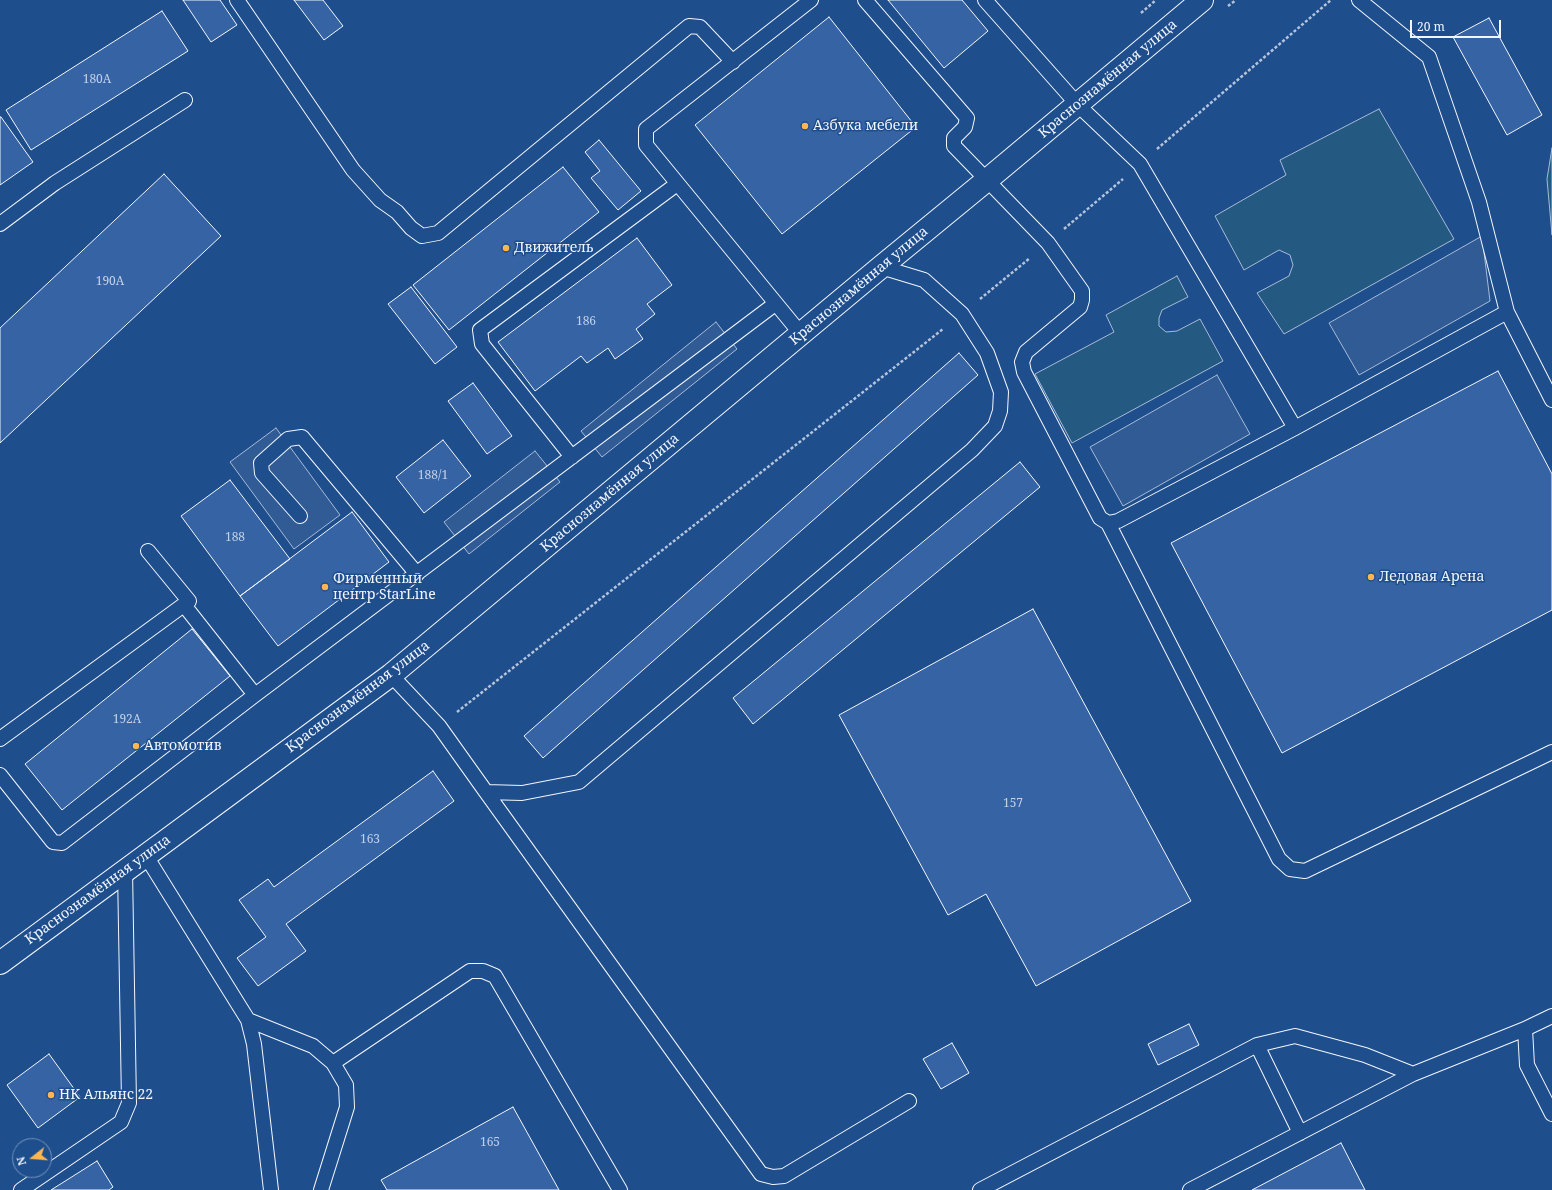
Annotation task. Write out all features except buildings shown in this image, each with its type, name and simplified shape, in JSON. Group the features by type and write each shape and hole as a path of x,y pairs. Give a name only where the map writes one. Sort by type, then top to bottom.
{"highway":[{"name":"Краснознамённая улица","path":"0,963 391,675 1078,105 1202,0"}],"lane":[{"path":"237,0 353,170 380,200 397,212 411,228 422,236 438,233 689,26 700,27 733,62"},
{"path":"801,334 646,145 646,129 811,0"},
{"path":"865,0 967,118 965,127 954,138 954,146 1048,243 1082,291 1080,307 1026,352 1022,362 1024,372 1100,518 1108,523 1279,859 1290,869 1304,871 1552,752"},
{"path":"985,0 1078,105 1140,164 1295,428"},
{"path":"1359,0 1429,57 1479,202 1507,312 1552,400"},
{"path":"0,224 55,183 186,100"},
{"path":"572,457 482,344 480,330 677,184"},
{"path":"486,792 522,792 579,782 972,450 995,426 1000,411 1001,392 987,353 962,314 924,280 881,267"},
{"path":"0,775 53,842 62,843 255,695 775,304"},
{"path":"1108,523 1118,521 1295,428 1507,312"},
{"path":"300,516 262,473 261,463 288,439 302,437 417,574"},
{"path":"0,739 189,601 148,551"},
{"path":"184,605 255,695"},
{"path":"391,675 439,726 761,1174 772,1177 784,1176 909,1101"},
{"path":"146,856 248,1020 254,1044 271,1190"},
{"path":"21,1190 121,1122 129,1103 125,870"},
{"path":"333,1063 470,971 483,971 495,976 620,1190"},
{"path":"1190,1190 1413,1074 1525,1029 1552,1016"},
{"path":"248,1020 313,1046 333,1063 346,1085 347,1107 321,1190"},
{"path":"1525,1029 1527,1065 1552,1114"},
{"path":"980,1190 1258,1046 1295,1036 1357,1053 1413,1074"},
{"path":"1258,1046 1300,1132"}],"path":[{"path":"439,726 962,314"}],"shaded area":[{"path":"1379,109 1454,239 1284,334 1257,293 1289,276 1293,265 1290,255 1279,250 1244,270 1215,216 1286,175 1280,160"},
{"path":"1552,148 1552,235 1547,179"},
{"path":"1482,236 1490,301 1359,375 1329,323"},
{"path":"1177,276 1188,297 1162,310 1159,318 1159,326 1166,332 1177,331 1200,319 1223,361 1072,443 1035,374 1114,332 1106,315"},
{"path":"716,322 737,349 602,457 581,431"},
{"path":"1217,375 1250,434 1123,506 1090,447"},
{"path":"276,428 340,515 294,549 230,462"},
{"path":"535,451 560,482 469,554 444,522"}],"place":[{"name":"Азбука мебели","path":"805,126"},
{"name":"Движитель","path":"506,248"},
{"name":"Ледовая Арена","path":"1371,577"},
{"name":"Фирменный центр StarLine","path":"325,587"},
{"name":"Автомотив","path":"136,746"},
{"name":"НК Альянс 22","path":"51,1095"}]}
